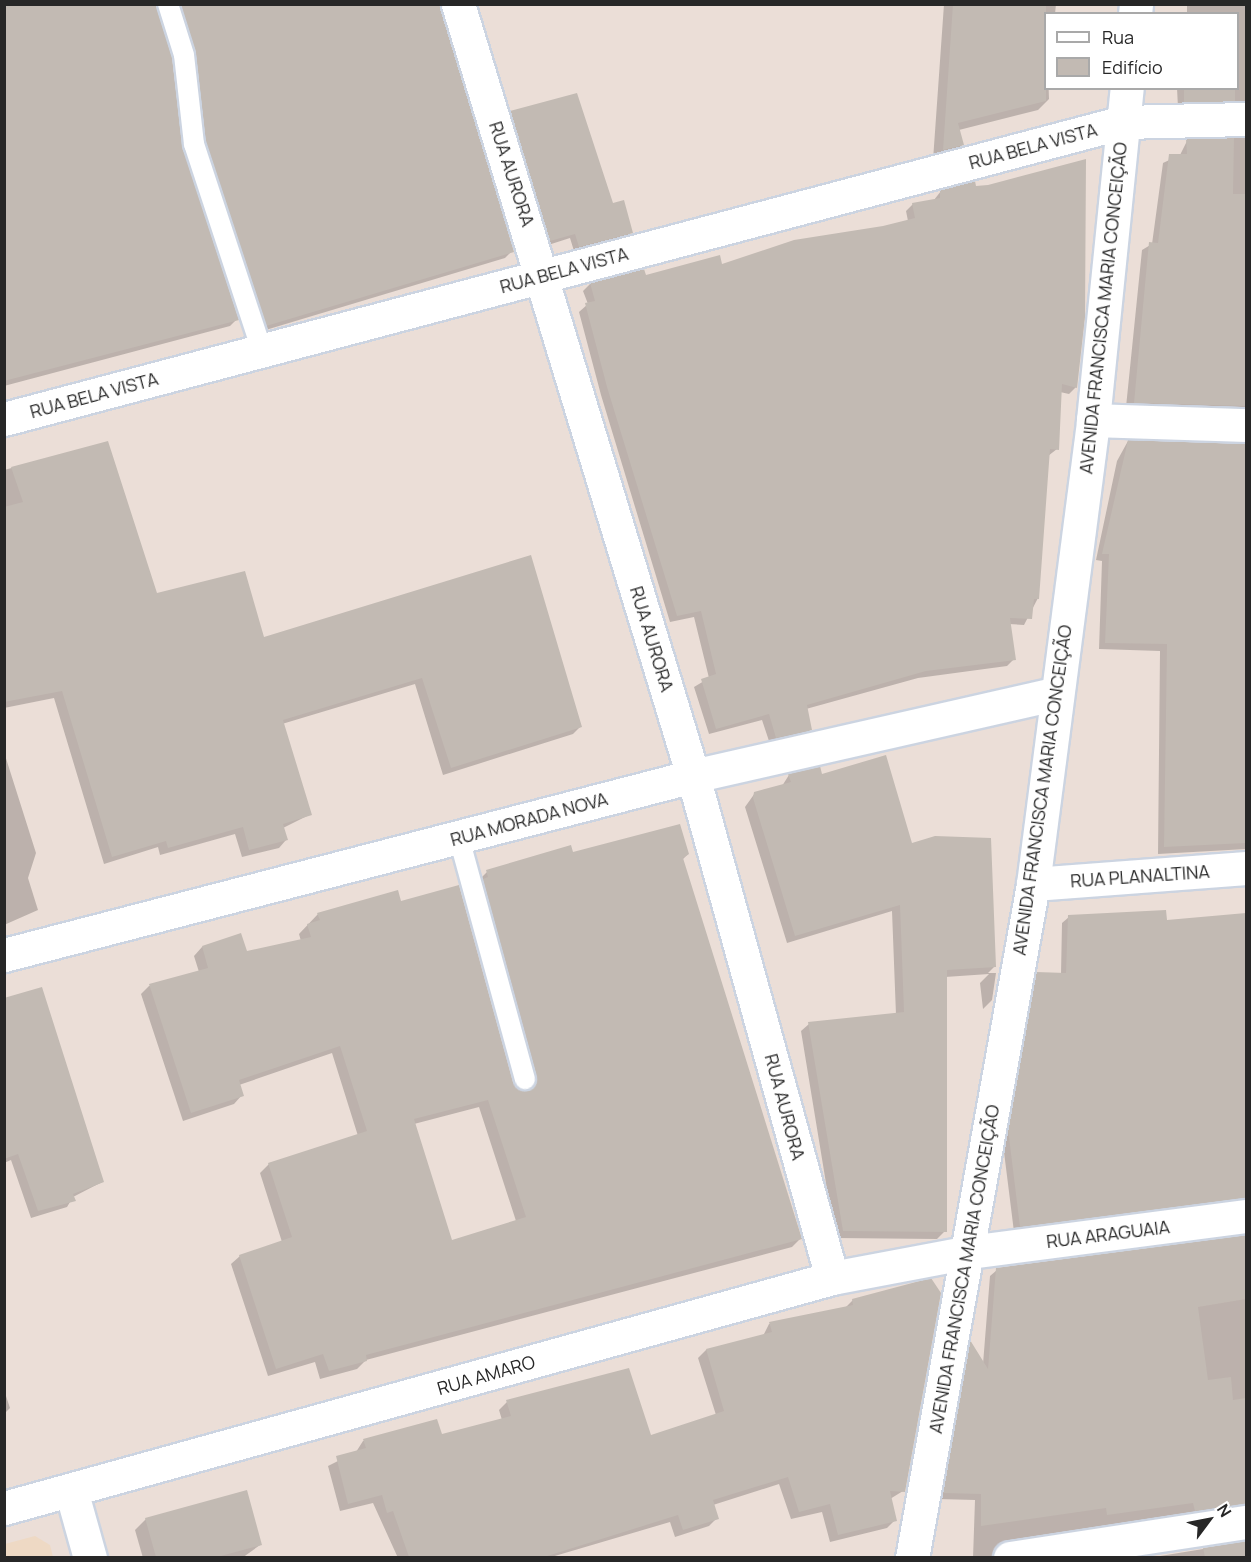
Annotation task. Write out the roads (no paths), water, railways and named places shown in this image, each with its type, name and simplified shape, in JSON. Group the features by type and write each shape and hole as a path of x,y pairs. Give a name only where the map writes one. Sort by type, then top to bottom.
{"street":[{"name":"RUA AURORA","path":"458,4 544,276 693,776 832,1278"},
{"name":"AVENIDA FRANCISCA MARIA CONCEIÇÃO","path":"912,1557 969,1252 1033,884 1055,694 1093,420 1127,90"},
{"name":"RUA BELA VISTA","path":"4,419 1123,122 1246,119"},
{"path":"1093,420 1246,425"},
{"name":"RUA MORADA NOVA","path":"4,955 693,776 1055,694"},
{"name":"RUA PLANALTINA","path":"1033,884 1246,868"},
{"name":"RUA ARAGUAIA","path":"969,1252 1246,1216"},
{"name":"RUA AMARO","path":"4,1508 832,1278 969,1252"},
{"path":"71,1490 90,1557"},
{"path":"1010,1557 1246,1522"}],"lane":[{"path":"168,4 184,55 194,144 262,351"},
{"path":"459,838 525,1079"}]}
